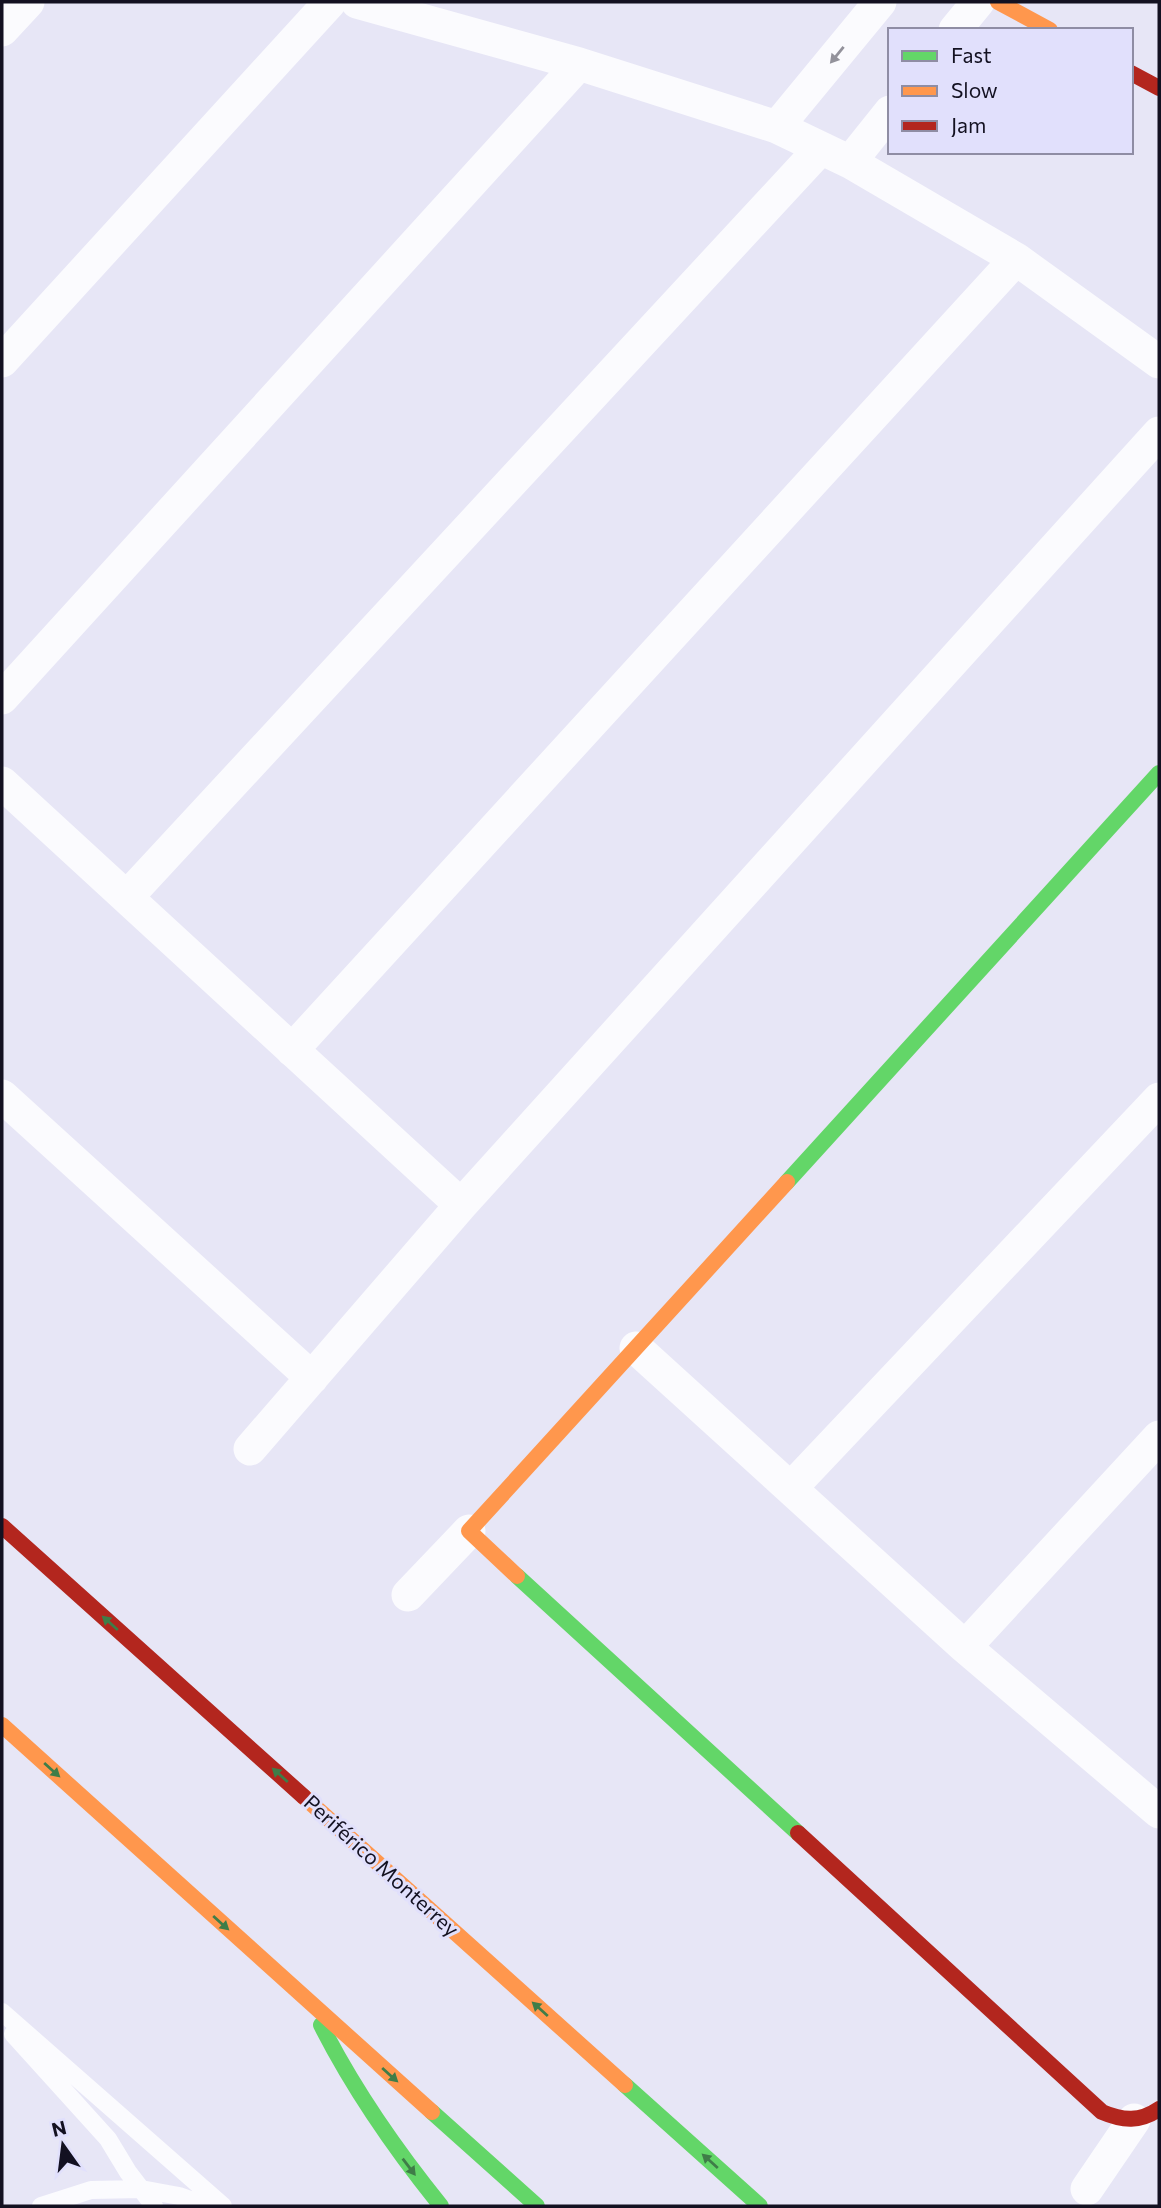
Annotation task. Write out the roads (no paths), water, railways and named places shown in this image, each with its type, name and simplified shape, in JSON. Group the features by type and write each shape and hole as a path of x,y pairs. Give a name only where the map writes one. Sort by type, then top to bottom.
{"main road":[{"path":"998,2 1046,28"},
{"path":"1133,74 1159,88"},
{"path":"1147,2115 1117,2119 1102,2112 469,1531 1159,773"},
{"name":"Periférico Monterrey","path":"2,1526 761,2206"},
{"path":"2,1725 537,2206"},
{"path":"311,2004 355,2089 411,2171 442,2206"}],"street":[{"path":"2,30 28,2"},
{"path":"2,361 330,2"},
{"path":"357,2 579,64 777,127 835,155 1016,259 1159,362"},
{"path":"777,127 880,2"},
{"path":"958,28 978,2"},
{"path":"2,698 579,64"},
{"path":"127,897 835,155 888,114"},
{"path":"292,1050 1016,259"},
{"path":"250,1450 461,1205 1159,433"},
{"path":"2,783 461,1205"},
{"path":"2,1096 312,1378"},
{"path":"791,1488 1159,1099"},
{"path":"636,1348 965,1647 1153,1796"},
{"path":"965,1647 1159,1437"},
{"path":"408,1595 469,1531"},
{"path":"1087,2189 1147,2115"}],"lane":[{"path":"2,2012 223,2206"},
{"path":"2,2021 108,2139 155,2206"},
{"path":"41,2206 91,2190 141,2189 179,2196 207,2206"}]}
